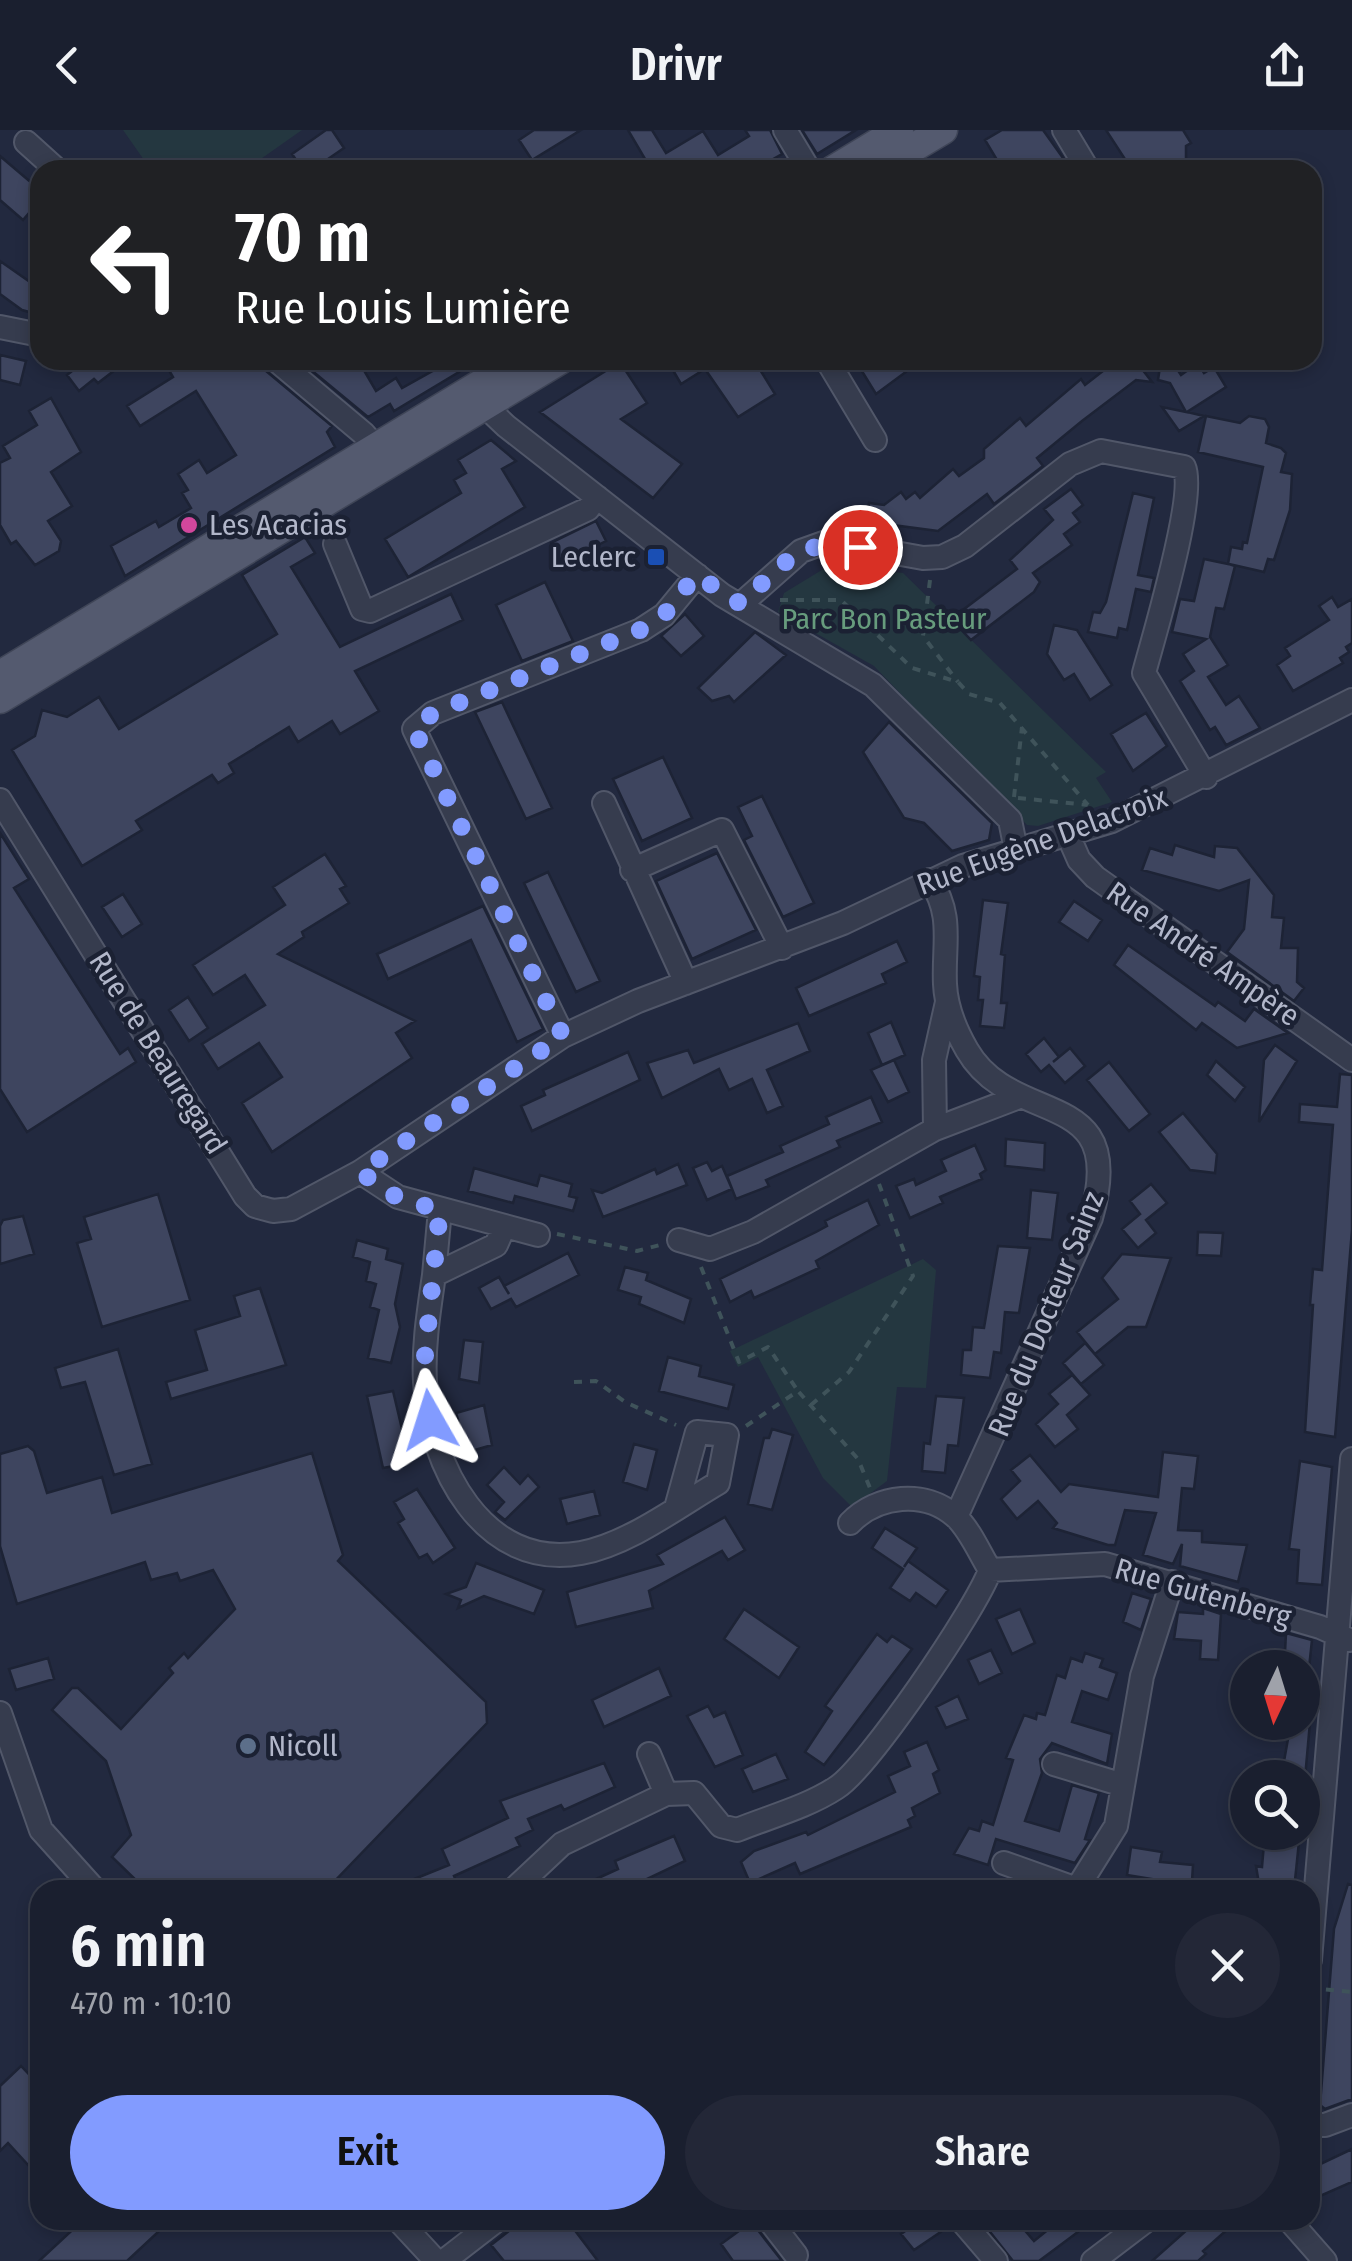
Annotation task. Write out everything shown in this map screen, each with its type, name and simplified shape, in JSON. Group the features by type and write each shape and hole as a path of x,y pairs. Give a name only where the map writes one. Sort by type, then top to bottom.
{"main road":[{"path":"849,160 898,130"},
{"path":"892,160 942,130"},
{"path":"487,392 510,370"},
{"path":"0,699 383,455 487,392 537,370"},
{"path":"0,675 383,455"}],"street":[{"path":"785,130 802,160"},
{"path":"1064,130 1082,160"},
{"path":"26,142 46,160"},
{"path":"0,327 30,333"},
{"path":"287,370 383,455"},
{"path":"833,370 875,440"},
{"path":"487,392 597,497 696,575 873,685 1012,809 1016,850"},
{"path":"743,602 800,551 829,541 934,557 964,546 1070,464 1101,451 1184,467 1189,478 1177,544 1144,673 1206,778"},
{"path":"335,544 362,609 370,611 588,510 597,497"},
{"path":"563,1036 414,729 433,713 640,630 664,615 696,575"},
{"name":"Rue Eugène Delacroix","path":"360,1172 563,1036 686,983 782,948 930,880 1102,824 1206,778 1352,700"},
{"name":"Rue de Beauregard","path":"0,800 255,1206 273,1212 291,1209 360,1172"},
{"path":"604,803 686,983"},
{"path":"632,870 722,830 782,948"},
{"name":"Rue André Ampère","path":"1068,835 1078,860 1095,877 1352,1060"},
{"name":"Rue du Docteur Sainz","path":"930,880 941,897 949,932 947,1002 968,1052 991,1078 1019,1098 1067,1113 1092,1141 1100,1162 1101,1184 1056,1304 956,1517"},
{"path":"934,1129 934,1060 947,1002"},
{"path":"679,1240 710,1249 753,1232 934,1129 1019,1098"},
{"path":"360,1172 398,1198 538,1235"},
{"path":"440,1210 425,1355 430,1420 446,1474 479,1520 500,1537 526,1548 579,1553 607,1545 676,1508 718,1483 727,1435 697,1432 676,1508"},
{"path":"434,1274 496,1245 504,1227"},
{"path":"1318,1880 1344,1638 1352,1460"},
{"path":"524,1880 562,1844 666,1794 694,1793 721,1826 737,1830 836,1789 857,1771 952,1638 990,1570 956,1517 933,1504 905,1498 878,1500 850,1523"},
{"name":"Rue Gutenberg","path":"990,1570 1105,1564 1344,1638"},
{"path":"1082,1880 1116,1826 1142,1676 1172,1582"},
{"path":"0,1713 41,1830 87,1880"},
{"path":"649,1754 666,1794"},
{"path":"1054,1764 1123,1785"},
{"path":"1004,1863 1051,1880"},
{"path":"1320,2126 1352,2115"},
{"path":"407,2230 436,2261"},
{"path":"444,2261 484,2230"},
{"path":"776,2230 796,2255"},
{"path":"969,2230 996,2261"},
{"path":"1093,2261 1134,2230"},
{"path":"1298,2230 1325,2261"}],"path":[{"path":"934,557 922,636 969,694 1000,704 1102,824"},
{"path":"743,602 841,600 912,668 958,682"},
{"path":"1022,727 1012,809 1036,802 1088,805"},
{"path":"810,1405 850,1372 914,1276 913,1264 870,1162"},
{"path":"538,1235 567,1234 638,1251 679,1240"},
{"path":"710,1249 699,1270 739,1362 768,1347 798,1391 858,1459 878,1500"},
{"path":"574,1382 596,1380 626,1402 697,1432"},
{"path":"727,1435 798,1391"},
{"path":"1320,1989 1352,1992"}],"green space":[{"path":"123,130 302,130 259,160 144,160"},
{"name":"Parc Bon Pasteur","path":"830,565 903,573 1106,772 1096,778 1112,802 1038,826 1027,825 874,666 778,612 784,593"},
{"path":"923,1259 936,1270 926,1388 897,1387 887,1481 852,1507 823,1478 758,1357 738,1367 730,1351"}],"building":[{"path":"326,130 332,130 344,148 327,160 296,160 292,154"},
{"path":"534,130 581,130 532,160 519,140"},
{"path":"628,130 652,130 666,153 703,131 718,155 749,136 745,130 770,130 782,154 772,160 646,160"},
{"path":"802,130 856,130 817,154"},
{"path":"1002,130 1043,130 1063,158 997,160 985,140"},
{"path":"1106,130 1183,130 1191,143 1186,146 1186,160 1126,160"},
{"path":"0,156 30,182 30,212 23,220 0,200"},
{"path":"0,261 30,282 30,312 22,310 0,294"},
{"path":"0,355 26,361 20,385 0,380"},
{"path":"73,370 115,370 79,391 67,375"},
{"path":"169,370 266,370 332,426 327,432 335,447 125,576 111,546 156,521 159,527 191,508 182,493 188,490 178,474 199,460 207,473 236,455 196,391 140,426 127,406 173,377"},
{"path":"311,370 364,370 376,391 396,378 402,388 434,370 462,370 394,411 390,404 368,417"},
{"path":"607,370 625,370 647,403 621,419 682,464 653,498 540,412"},
{"path":"673,370 703,370 681,384"},
{"path":"706,370 760,370 775,394 738,417"},
{"path":"861,370 908,370 876,394"},
{"path":"1104,370 1143,370 1152,382 1136,380 1082,421 1037,458 1043,466 994,504 987,494 938,531 892,525 890,537 851,530 853,514 866,515 869,503 884,505 901,492 906,499 915,492 920,498 953,469 959,476 984,458 984,449 1020,418 1026,426 1081,379 1085,385"},
{"path":"1160,370 1178,370 1181,375 1188,370 1216,370 1226,387 1187,412 1204,416 1179,431 1162,407 1186,412 1170,383 1158,380"},
{"path":"51,398 81,452 51,472 72,506 48,521 61,541 59,551 35,565 16,541 11,544 0,525 0,463 10,458 3,446 37,425 29,411"},
{"path":"1206,416 1240,423 1249,416 1265,419 1269,427 1266,443 1286,453 1281,472 1292,474 1290,510 1274,560 1268,559 1264,572 1229,564 1235,566 1224,609 1216,608 1210,637 1228,665 1208,677 1226,705 1239,696 1260,728 1226,745 1215,727 1210,730 1180,681 1194,671 1183,654 1206,639 1172,632 1180,599 1194,601 1204,559 1228,564 1231,547 1242,549 1243,542 1247,543 1263,467 1198,452"},
{"path":"491,440 516,461 502,469 525,507 408,577 385,539 461,493 454,480 466,473 458,460"},
{"path":"1071,489 1083,505 1073,513 1080,522 1064,534 1072,545 1033,573 1040,582 1034,592 971,640 951,619 1017,569 1010,560 1053,520 1044,509"},
{"path":"1133,493 1154,498 1138,575 1154,578 1151,592 1136,589 1127,630 1119,628 1117,638 1088,632 1093,612 1100,613 1106,602"},
{"path":"596,521 606,541 562,563 551,543"},
{"path":"305,537 315,553 291,567 340,647 451,594 463,620 355,671 379,711 340,734 332,721 298,742 289,727 229,764 234,773 218,783 212,775 136,821 142,830 82,866 12,750 35,736 42,710 67,717 99,697 119,729 277,634 242,575"},
{"path":"545,582 573,641 522,661 496,605"},
{"path":"1332,597 1338,607 1352,599 1352,643 1346,647 1349,652 1340,658 1343,663 1293,691 1277,665 1290,656 1285,648 1329,620 1319,606"},
{"path":"685,614 704,636 681,656 661,636"},
{"path":"1054,625 1077,630 1112,685 1090,700 1074,674 1064,680 1047,654"},
{"path":"755,632 786,655 734,702 729,696 712,701 698,688"},
{"path":"502,702 552,808 526,819 475,712"},
{"path":"1146,713 1167,746 1133,771 1111,734"},
{"path":"889,722 992,823 989,840 952,851 924,823 904,818 863,752"},
{"path":"663,757 692,818 642,841 613,779"},
{"path":"762,796 814,903 783,917 744,840 752,836 738,807"},
{"path":"0,833 29,879 14,888 120,1054 128,1048 136,1062 27,1132 0,1089"},
{"path":"1175,845 1214,857 1215,846 1237,848 1274,895 1272,917 1284,918 1281,948 1298,948 1297,982 1304,988 1294,1001 1227,952 1244,929 1249,880 1219,891 1142,870 1150,848 1172,855"},
{"path":"717,853 756,930 692,959 656,881"},
{"path":"325,854 346,886 340,889 349,903 302,932 304,937 278,954 415,1021 396,1033 412,1058 272,1152 242,1103 282,1077 259,1043 218,1069 202,1044 265,1005 245,975 213,995 193,965 285,905 273,887"},
{"path":"548,872 600,981 576,992 524,883"},
{"path":"123,894 142,924 122,937 102,907"},
{"path":"983,900 1008,903 1001,954 1005,955 1001,1003 1007,1003 1004,1028 980,1026 983,1000 978,1000 980,977 974,976"},
{"path":"1074,901 1102,920 1088,941 1059,922"},
{"path":"483,906 543,1029 517,1042 471,940 388,979 377,954"},
{"path":"897,941 907,962 882,974 886,983 809,1016 796,988"},
{"path":"1128,945 1215,1006 1218,1002 1245,1021 1254,1009 1288,1033 1237,1048 1202,1023 1196,1030 1114,965"},
{"path":"188,997 208,1028 189,1041 169,1010"},
{"path":"891,1022 905,1055 882,1065 868,1033"},
{"path":"798,1023 810,1051 767,1070 783,1106 767,1113 752,1079 729,1090 719,1069 662,1098 647,1063 688,1050 694,1063"},
{"path":"1044,1038 1059,1057 1053,1062 1070,1048 1085,1066 1065,1083 1049,1065 1041,1072 1026,1054"},
{"path":"1275,1045 1297,1061 1259,1122 1264,1060"},
{"path":"628,1052 640,1080 532,1131 521,1106 545,1095 543,1090"},
{"path":"894,1060 909,1092 888,1102 871,1070"},
{"path":"1216,1061 1245,1087 1235,1101 1207,1075"},
{"path":"1109,1062 1150,1114 1129,1131 1087,1080"},
{"path":"1340,1074 1352,1075 1352,1230 1335,1437 1305,1432 1313,1269 1322,1270 1333,1125 1299,1122 1300,1104 1337,1107"},
{"path":"871,1097 882,1122 837,1141 840,1147 766,1180 769,1186 736,1199 727,1176 783,1152 780,1146 829,1124 826,1117"},
{"path":"1183,1113 1217,1154 1215,1173 1190,1170 1159,1132"},
{"path":"1006,1139 1045,1143 1044,1170 1005,1166"},
{"path":"975,1145 986,1170 980,1174 982,1179 940,1197 943,1203 910,1218 896,1186 914,1179 916,1185 946,1171 941,1160"},
{"path":"707,1162 712,1171 722,1166 732,1189 707,1200 693,1168"},
{"path":"678,1164 687,1185 603,1217 592,1190 602,1193 655,1169 657,1174"},
{"path":"474,1168 537,1186 540,1175 572,1184 569,1196 577,1198 573,1211 515,1196 513,1203 468,1191"},
{"path":"1151,1184 1167,1203 1146,1220 1156,1233 1138,1248 1122,1229 1140,1214 1130,1201"},
{"path":"1031,1190 1058,1193 1052,1240 1027,1238"},
{"path":"158,1194 190,1300 102,1327 77,1243 91,1239 84,1217"},
{"path":"868,1200 879,1225 816,1261 819,1268 754,1298 751,1291 730,1302 720,1279 816,1232 827,1226 825,1221"},
{"path":"23,1216 34,1254 0,1264 0,1226 3,1220"},
{"path":"1198,1232 1223,1233 1221,1256 1197,1255"},
{"path":"357,1240 388,1249 386,1259 403,1264 395,1304 400,1327 391,1363 368,1358 379,1310 370,1307 376,1284 366,1281 370,1262 353,1257"},
{"path":"998,1246 1030,1248 1019,1313 1005,1312 1001,1353 994,1352 990,1378 961,1375 963,1350 971,1350 973,1327 984,1328"},
{"path":"568,1253 579,1275 516,1307 511,1299 491,1309 479,1288 499,1277 504,1286"},
{"path":"1122,1254 1171,1258 1146,1327 1128,1327 1095,1354 1077,1332 1118,1299 1102,1278"},
{"path":"625,1267 648,1273 646,1280 691,1299 684,1323 639,1304 641,1297 618,1290"},
{"path":"260,1288 286,1365 171,1399 166,1382 207,1370 195,1330 240,1316 234,1296"},
{"path":"464,1340 483,1342 479,1383 459,1379"},
{"path":"1085,1343 1104,1365 1081,1384 1063,1363"},
{"path":"118,1349 152,1464 114,1475 85,1382 61,1388 55,1368"},
{"path":"668,1357 701,1366 699,1376 734,1385 728,1409 659,1391"},
{"path":"1072,1375 1090,1395 1067,1415 1078,1429 1055,1447 1036,1424 1058,1404 1049,1394"},
{"path":"393,1391 410,1463 383,1468 367,1396"},
{"path":"936,1396 964,1398 958,1446 948,1445 945,1473 922,1471 924,1443 930,1444"},
{"path":"484,1405 492,1445 468,1452 456,1413"},
{"path":"772,1429 793,1435 772,1510 748,1504 764,1438 769,1438"},
{"path":"634,1444 657,1450 647,1490 623,1482"},
{"path":"28,1446 34,1451 47,1493 102,1477 112,1513 312,1453 343,1555 338,1561 486,1702 487,1723 336,1880 136,1880 112,1857 131,1835 106,1761 52,1710 72,1688 78,1688 121,1729 173,1673 169,1668 184,1653 188,1658 235,1609 213,1570 180,1581 177,1573 151,1580 145,1562 17,1604 0,1546 0,1454"},
{"path":"1163,1452 1198,1456 1194,1489 1182,1488 1178,1530 1202,1531 1202,1542 1247,1545 1238,1582 1180,1566 1182,1544 1173,1564 1143,1555 1156,1513 1125,1510 1115,1545 1108,1545 1053,1528 1057,1523 1038,1501 1017,1519 1001,1499 1020,1481 1011,1470 1030,1455 1061,1492 1069,1484 1158,1497"},
{"path":"1300,1461 1332,1467 1322,1585 1297,1583 1299,1550 1289,1549"},
{"path":"504,1467 520,1484 528,1475 539,1487 505,1520 495,1512 504,1502 487,1485"},
{"path":"417,1489 455,1548 433,1563 427,1554 419,1558 398,1523 404,1519 394,1502"},
{"path":"594,1491 600,1515 567,1524 560,1499"},
{"path":"725,1517 745,1550 728,1560 722,1551 649,1591 653,1608 576,1627 567,1592 663,1564 657,1555"},
{"path":"885,1528 917,1548 908,1561 948,1590 936,1607 916,1593 910,1601 890,1588 903,1569 872,1548"},
{"path":"476,1563 544,1590 534,1614 484,1596 458,1608 461,1600 446,1594 466,1587"},
{"path":"1132,1593 1151,1599 1141,1630 1123,1622"},
{"path":"1203,1608 1221,1614 1218,1660 1200,1659 1201,1641 1174,1639 1178,1612 1203,1614"},
{"path":"744,1609 799,1647 779,1678 724,1639"},
{"path":"1020,1609 1035,1643 1012,1654 996,1619"},
{"path":"1286,1633 1312,1640 1311,1650 1285,1650"},
{"path":"877,1634 887,1642 892,1636 912,1649 824,1765 805,1752 832,1711 825,1706"},
{"path":"991,1650 1002,1673 979,1684 968,1660"},
{"path":"1085,1653 1103,1659 1100,1667 1117,1673 1108,1700 1082,1691 1072,1722 1112,1734 1107,1764 1052,1743 1040,1759 1042,1773 1025,1821 1059,1831 1072,1785 1099,1793 1085,1839 1090,1840 1075,1863 996,1839 988,1865 954,1854 969,1828 979,1831 982,1821 993,1825 1013,1760 1006,1758 1024,1715 1036,1719 1037,1713 1045,1715 1057,1675 1065,1678 1071,1658 1082,1662"},
{"path":"48,1658 54,1679 16,1690 9,1669"},
{"path":"659,1668 671,1696 604,1727 592,1700"},
{"path":"958,1696 968,1719 946,1728 936,1707"},
{"path":"708,1706 714,1717 725,1712 743,1755 715,1767 687,1716"},
{"path":"1288,1740 1308,1740 1307,1760 1284,1760"},
{"path":"927,1742 939,1770 933,1774 940,1793 912,1808 915,1816 908,1820 911,1827 800,1874 795,1863 749,1880 741,1862 754,1851 806,1832 808,1835 895,1792 888,1776 910,1766 904,1752"},
{"path":"776,1754 788,1779 753,1792 742,1769"},
{"path":"604,1763 615,1787 564,1810 561,1805 528,1819 533,1830 516,1838 520,1846 454,1876 456,1880 412,1880 449,1865 442,1849 508,1818 500,1801"},
{"path":"674,1836 685,1861 645,1880 594,1880 618,1869 615,1861"},
{"path":"1131,1847 1162,1852 1160,1862 1193,1865 1192,1880 1127,1875"},
{"path":"1263,1850 1298,1850 1295,1880 1258,1880 1256,1866 1262,1867"},
{"path":"1348,1884 1352,1885 1352,2099 1325,2109 1320,2105 1334,1929"},
{"path":"21,2066 30,2075 30,2167 8,2143 0,2151 0,2086"},
{"path":"1352,2149 1352,2182 1320,2196 1320,2164"},
{"path":"72,2230 160,2230 127,2261 39,2261"},
{"path":"510,2230 575,2230 598,2261 504,2261 491,2245"},
{"path":"740,2230 758,2230 782,2261 733,2261 721,2244"},
{"path":"907,2230 944,2230 914,2250 901,2234"},
{"path":"989,2230 1025,2230 1034,2241 1048,2230 1081,2230 1039,2261 1013,2261"},
{"path":"1187,2230 1227,2230 1203,2251 1206,2254 1198,2261 1152,2261"}],"place":[{"name":"Les Acacias","path":"189,525"},
{"name":"Leclerc","path":"656,557"},
{"name":"Nicoll","path":"248,1746"}],"route":[{"path":"430,1420 425,1355 440,1210 398,1198 360,1172 563,1036 420,749 414,729 433,713 640,630 664,615 696,575 741,604 800,551 829,541 860,547"}]}
